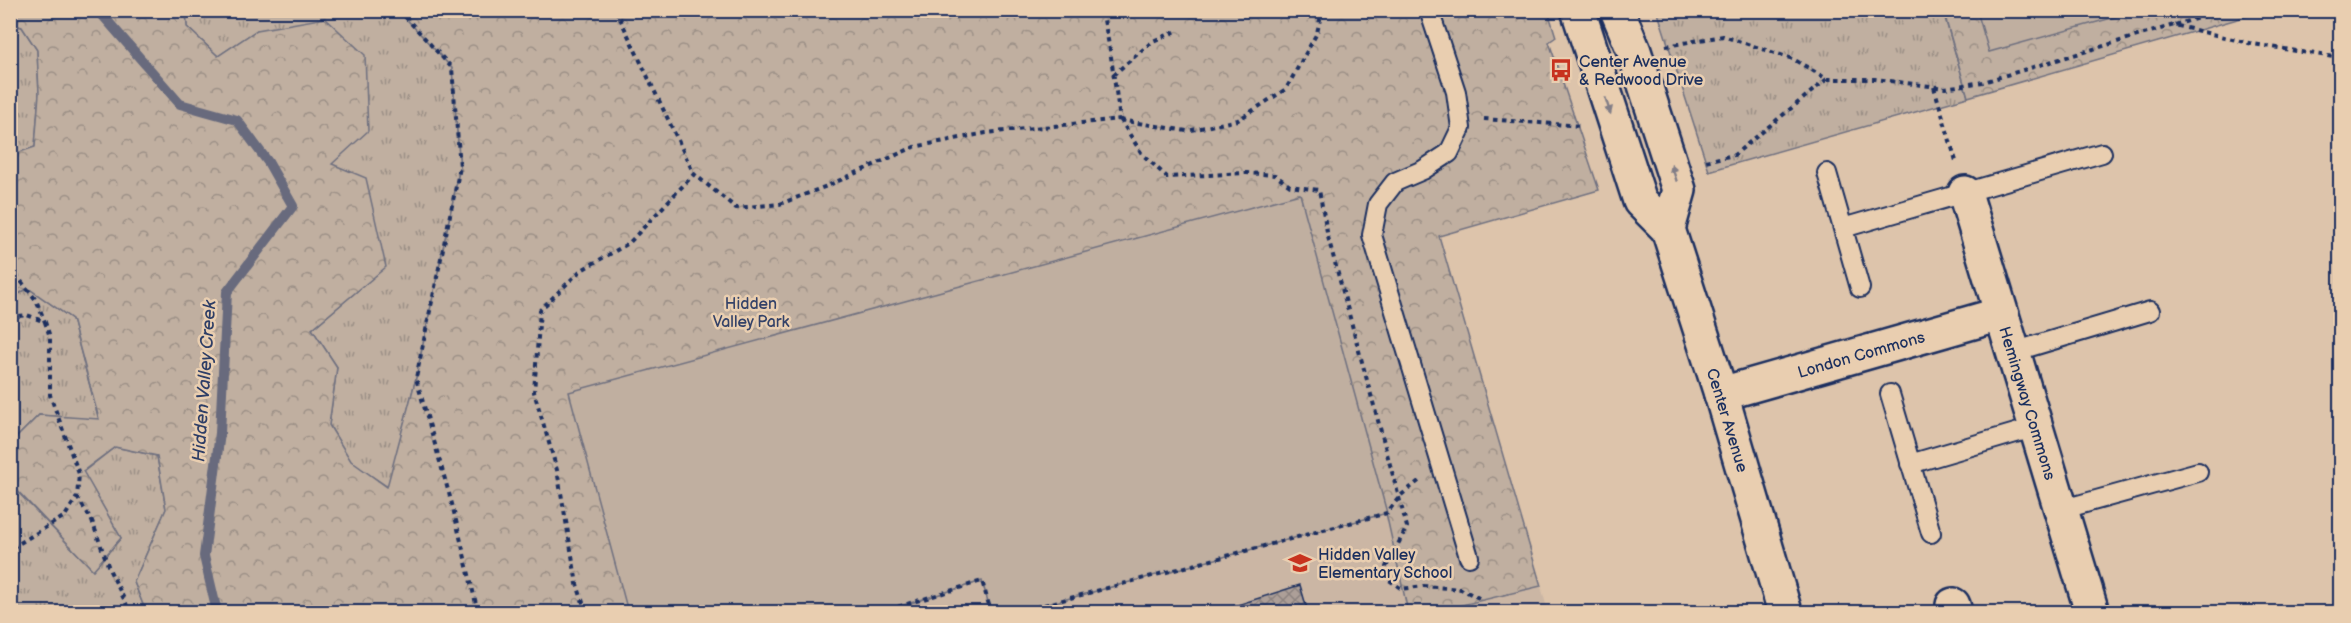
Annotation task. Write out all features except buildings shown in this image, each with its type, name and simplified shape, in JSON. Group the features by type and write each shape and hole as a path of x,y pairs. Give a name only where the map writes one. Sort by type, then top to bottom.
{"street":[{"name":"Center Avenue","path":"1578,10 1640,201 1668,229 1721,394 1785,612"},
{"path":"1617,10 1634,51 1679,190 1668,229"},
{"name":"Hemingway Commons","path":"1965,193 2092,612"},
{"name":"London Commons","path":"1721,394 2001,314"}],"lane":[{"path":"1430,10 1456,92 1461,128 1449,153 1423,170 1395,182 1378,204 1372,235 1469,557"},
{"path":"1843,228 2102,153"},
{"path":"1827,173 1860,288"},
{"path":"2013,352 2150,311"},
{"path":"1890,394 1931,533"},
{"path":"1910,464 2036,427"},
{"path":"2061,510 2198,472"}],"path":[{"path":"399,10 452,68 460,167 416,378 452,504 478,612"},
{"path":"616,10 694,174 736,208 780,204 914,147 986,133 1120,119 1187,131 1238,120 1286,89 1317,33 1322,10"},
{"path":"1102,10 1120,119 1142,154 1167,177 1247,173 1275,175 1290,186 1319,190 1328,237 1407,527 1386,567 1389,580 1402,589 1423,586 1461,589 1483,600"},
{"path":"1634,51 1723,36 1793,59 1827,79 1875,79 1945,88 1983,82 2225,10"},
{"path":"2174,25 2253,44 2340,58"},
{"path":"1113,75 1154,41 1177,31"},
{"path":"1672,169 1734,155 1827,79"},
{"path":"1934,87 1965,193"},
{"path":"1460,117 1615,128"},
{"path":"586,612 577,584 557,470 534,392 540,310 580,271 630,243 694,174"},
{"path":"10,267 36,300 45,322 50,337 50,395 79,474 77,497 65,516 10,549"},
{"path":"10,317 27,315 45,322"},
{"path":"1018,612 1387,513 1400,496 1441,463"},
{"path":"77,497 92,521 128,612"},
{"path":"881,612 982,581 991,612"}],"shaded area":[{"name":"Hidden Valley Elementary School","path":"1387,513 1408,612 1018,612"},
{"path":"982,581 991,612 881,612"},
{"name":"Hidden Valley Elementary School","path":"1541,586 1548,612 1433,612"}],"green space":[{"path":"1667,10 1943,11 1968,97 1709,171 1658,13"},
{"path":"1943,10 2265,11 1968,97"},
{"path":"1977,10 2137,11 1989,52"},
{"name":"Hidden Valley Park","path":"11,11 186,11 187,27 218,56 257,30 325,18 365,55 368,131 332,164 366,178 386,267 312,329 337,367 329,425 351,461 387,487 416,378 460,167 452,68 399,11 1548,11 1556,37 1549,42 1599,190 1439,236 1541,586 1433,612 1408,612 1386,513 1018,612 991,612 982,581 881,612 146,612 134,582 166,509 157,456 115,447 83,471 121,538 93,570 11,484 11,443 39,415 99,419 72,319 28,288 11,299 11,155 35,147 39,93 37,50 22,27 11,24"},
{"path":"186,11 399,11 452,68 460,167 416,378 388,487 351,462 329,425 337,367 312,329 385,267 257,30 218,56 187,27"},
{"path":"10,24 22,27 37,50 39,93 35,147 11,155"},
{"path":"1300,194 1387,513 1018,612 991,612 982,581 881,612 628,612 569,392"},
{"path":"28,288 72,319 99,420 39,415 11,443 11,299"},
{"path":"115,447 157,456 166,509 134,582 146,612 11,612 10,484 93,570 121,538 83,472"}],"waterway":[{"name":"Hidden Valley Creek","path":"98,10 180,104 237,120 268,162 293,206 227,292 220,433 204,556 217,612"}],"place":[{"name":"Center Avenue & Redwood Drive","path":"1561,70"},
{"name":"Hidden Valley Elementary School","path":"1300,563"}]}
